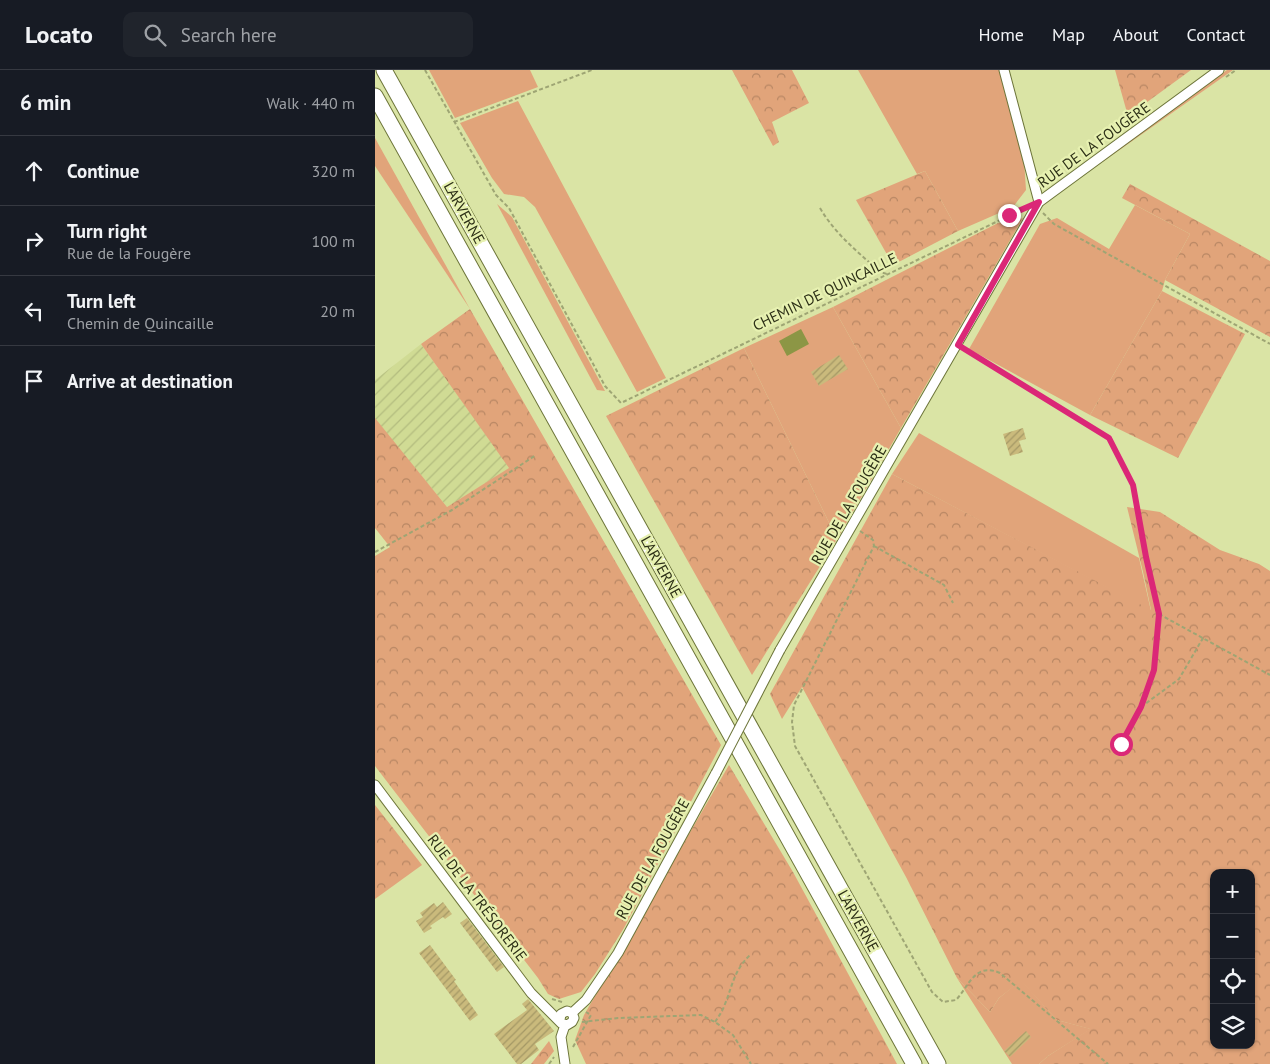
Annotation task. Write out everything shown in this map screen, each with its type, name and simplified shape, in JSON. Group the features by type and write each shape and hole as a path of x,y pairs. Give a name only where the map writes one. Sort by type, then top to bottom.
{"highway":[{"name":"L'ARVERNE","path":"384,70 938,1064"},
{"name":"L'ARVERNE","path":"375,96 914,1064"}],"street":[{"path":"1004,70 1043,205"},
{"name":"RUE DE LA FOUGÈRE","path":"570,1018 586,1000 617,953 716,773 780,650 958,345 1043,205 1219,70"},
{"name":"RUE DE LA TRÉSORERIE","path":"375,785 531,993 570,1018"},
{"path":"565,1064 561,1037 570,1018"}],"path":[{"path":"425,70 454,122 592,70"},
{"path":"1220,82 1237,70"},
{"name":"CHEMIN DE QUINCAILLE","path":"454,122 496,195 509,208 605,386 621,403 1009,215 1043,205"},
{"name":"RUE DE LA FOUGÈRE","path":"1039,216 1043,212 1043,205"},
{"path":"820,208 827,220 845,241 880,272 887,274"},
{"path":"1043,212 1054,224 1270,344"},
{"path":"958,345 1109,438 1133,485 1159,614 1154,670 1141,707 1121,744"},
{"path":"375,552 452,510 536,456"},
{"path":"853,526 873,540 874,546 794,705 792,722 795,746 933,992 943,1002 956,1000 971,979 978,973 993,970 1000,973 1108,1064"},
{"path":"874,546 944,585 953,603"},
{"path":"1159,614 1270,675"},
{"path":"1141,707 1179,679 1203,638"},
{"path":"715,1022 725,1006 732,980 741,965 751,954"},
{"path":"531,993 562,1002 574,1000 570,1018 586,1021 618,1018 701,1016 715,1022 733,1035 751,1064"},
{"path":"572,1050 573,1044 591,1015"}],"shaded area":[{"path":"801,329 809,344 787,356 779,341"},
{"path":"421,344 510,468 447,507 375,419 375,380"}],"green space":[{"path":"429,70 530,70 538,87 455,118"},
{"path":"732,70 792,70 809,103 772,122 779,142 773,146"},
{"path":"858,70 1000,70 1024,160 1026,190 1013,207 958,231 925,171 917,174"},
{"path":"1115,70 1191,70 1128,116"},
{"path":"1227,70 1233,70 1064,189 1216,78"},
{"path":"518,101 666,378 637,392 535,207 524,197 504,194 492,178 460,123"},
{"path":"375,138 470,309 375,166"},
{"path":"925,171 958,231 893,265 856,200"},
{"path":"1130,184 1270,261 1270,337 1165,280 1190,234 1122,198"},
{"path":"497,204 512,217 605,391 597,390"},
{"path":"1135,205 1190,234 1165,280 1162,291 1090,415 969,349 1040,224 1057,218 1109,249"},
{"path":"1023,218 901,428 833,307 998,223"},
{"path":"1162,291 1245,334 1178,458 1090,415"},
{"path":"833,307 901,428 837,539 744,348"},
{"path":"470,309 721,745 624,928 595,974 581,992 559,999 548,994 538,978 375,766 375,556 390,547 375,528 375,418 447,507 509,468 421,344"},
{"path":"744,348 837,539 752,675 606,416"},
{"path":"919,433 1139,558 1151,611 892,474"},
{"path":"892,474 1151,610 1127,507 1160,512 1220,550 1259,564 1270,571 1270,1064 1039,1064 1048,1056 1090,1029 1057,1020 1021,981 999,998 990,1012 957,978 906,877 802,687 782,719 770,694"},
{"path":"729,765 793,872 897,1064 586,1064 575,1040 584,1015"},
{"path":"375,805 422,865 375,899"},
{"path":"957,978 990,1012 999,998 1021,980 1057,1020 1091,1029 1048,1056 1039,1064 1012,1064"},
{"path":"549,1041 554,1051 544,1064 531,1064"}],"building":[{"path":"839,355 848,369 819,386 811,372"},
{"path":"1023,428 1026,439 1019,441 1023,452 1010,456 1003,434"},
{"path":"443,902 452,914 445,919 443,917 424,933 416,921 423,917 420,913 434,903 437,907"},
{"path":"467,918 504,967 497,972 460,923"},
{"path":"430,945 456,980 454,981 478,1015 470,1021 419,953"},
{"path":"528,999 554,1031 535,1044 539,1050 521,1064 517,1064 494,1034 527,1010 522,1004"},
{"path":"1026,1031 1031,1037 1010,1057 1004,1051"}],"route":[{"path":"1009,215 1039,202 958,345 1109,438 1133,485 1159,614 1154,670 1141,707 1121,744"}]}
